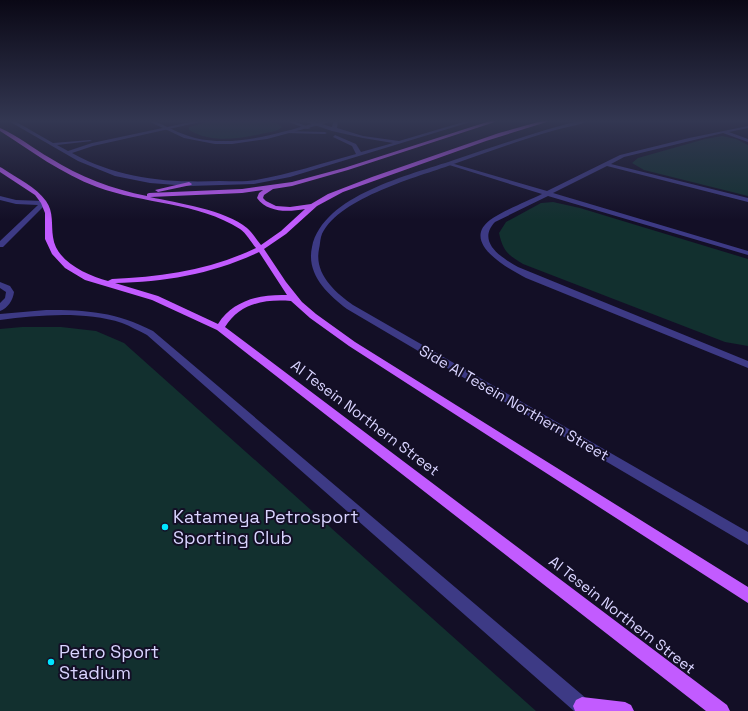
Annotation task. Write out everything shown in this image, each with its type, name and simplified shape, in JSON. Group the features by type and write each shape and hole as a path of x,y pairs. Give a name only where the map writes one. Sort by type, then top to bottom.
{"main road":[{"path":"40,153 77,176 101,186 187,207 227,220 244,230 260,249 293,298 319,320 352,344 748,596"},
{"path":"133,194 210,193 270,188 330,174 394,153"},
{"path":"100,282 144,281 172,277 233,261 260,249 289,227 310,206 333,194 446,153"},
{"path":"0,169 37,194 44,203"},
{"path":"133,194 189,184"},
{"path":"270,188 261,194 260,198 266,204 281,208 310,206"},
{"name":"Al Tesein Northern Street","path":"44,203 48,213 49,239 55,252 68,266 88,278 155,298 220,328 721,711"},
{"path":"220,328 225,318 234,310 247,303 267,298 293,298"},
{"path":"585,708 625,711"}],"street":[{"path":"68,153 117,175 150,181 189,184 248,182 272,179 305,172 366,153"},
{"name":"Side Al Tesein Northern Street","path":"481,153 371,192 354,200 339,210 327,221 319,234 314,248 314,263 318,274 332,293 350,307 748,539"},
{"path":"632,153 606,164 493,220 486,230 485,241 492,253 507,265 529,276 748,365"},
{"path":"449,164 748,253"},
{"path":"606,164 748,200"},
{"path":"0,198 20,202 44,203"},
{"path":"0,245 44,203"},
{"path":"0,285 7,288 10,292 9,299 0,308"},
{"path":"0,317 53,314 93,315 126,321 155,337 585,708"}],"green space":[{"path":"655,153 748,153 748,196 644,170 632,163 638,158"},
{"path":"553,202 580,208 748,259 748,346 725,342 523,264 513,258 504,248 499,233 506,222 541,203"},
{"name":"Katameya Petrosport Sporting Club","path":"22,327 61,327 96,331 124,343 536,711 0,711 0,329"}],"place":[{"name":"Katameya Petrosport Sporting Club","path":"165,527"},
{"name":"Petro Sport Stadium","path":"51,662"}]}
